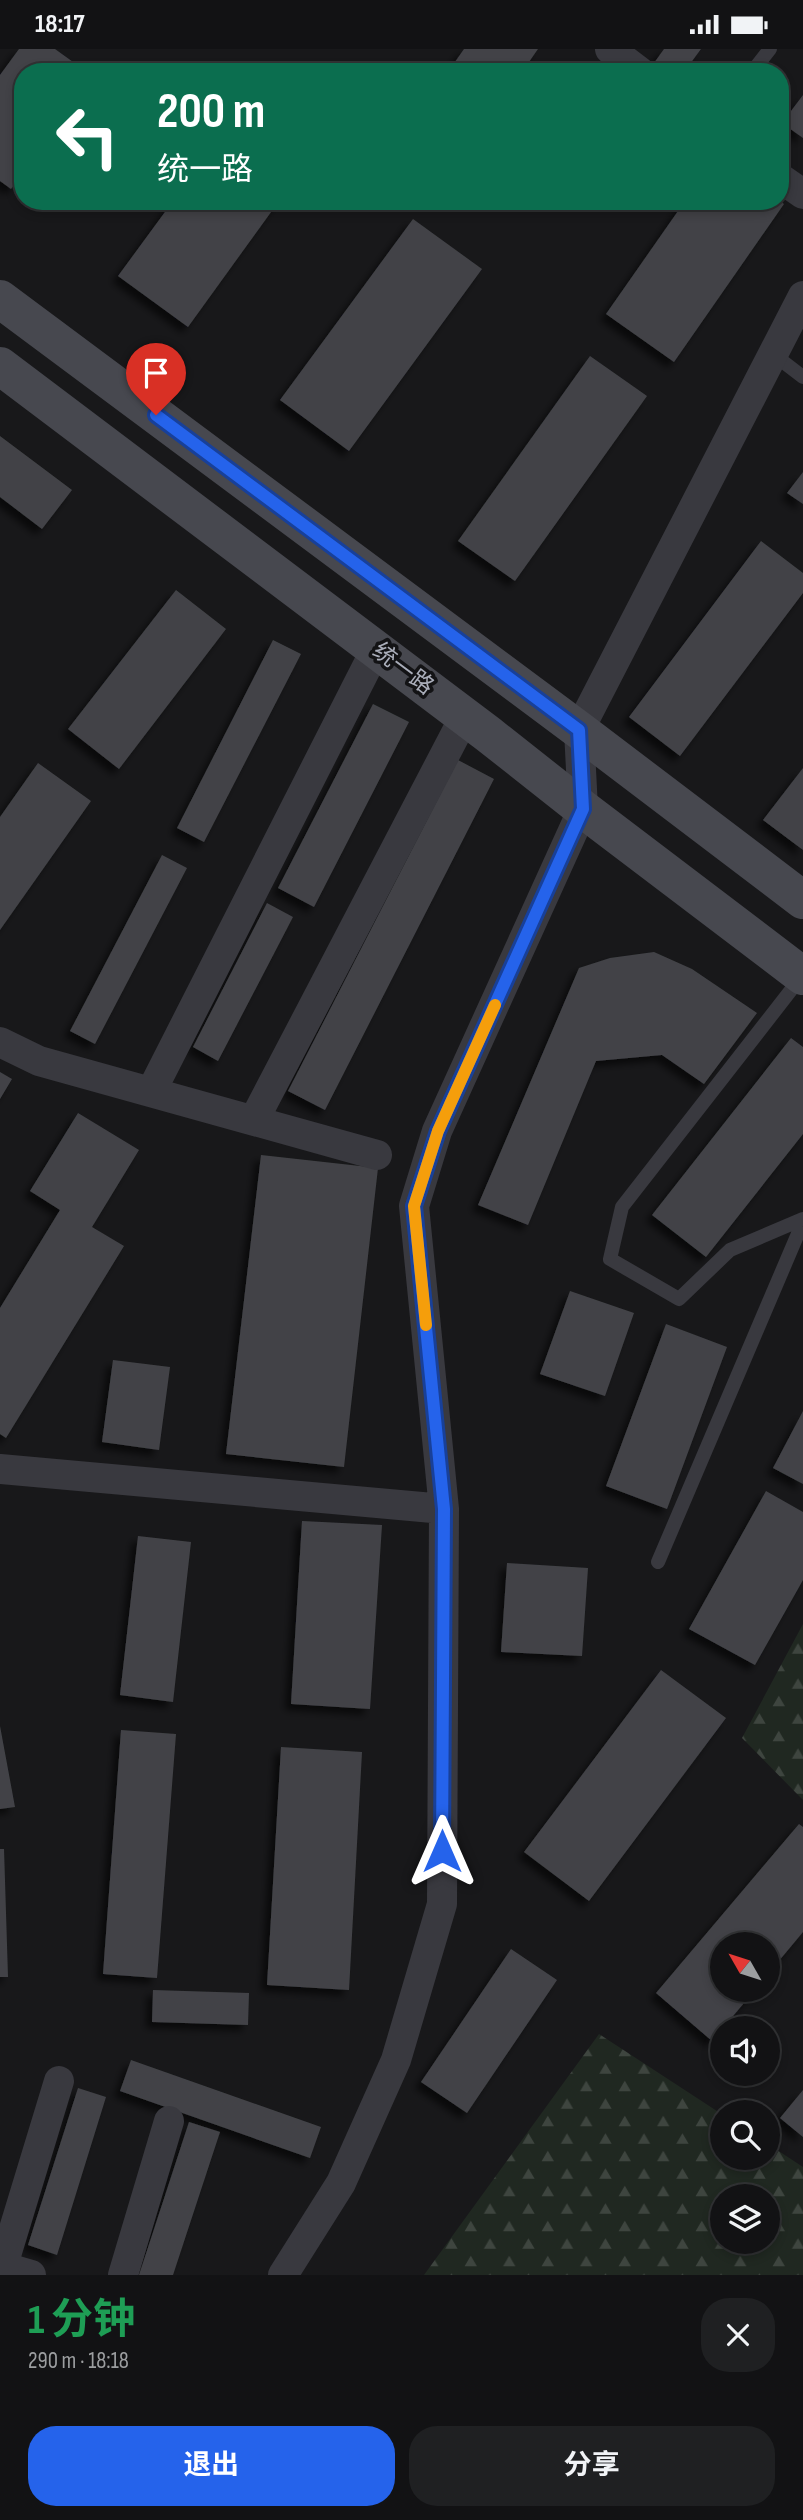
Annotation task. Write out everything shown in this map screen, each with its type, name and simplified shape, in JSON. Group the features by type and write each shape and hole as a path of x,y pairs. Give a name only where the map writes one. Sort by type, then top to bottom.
{"main road":[{"path":"0,299 803,900"},
{"name":"统一路","path":"0,366 465,716 803,975"}],"street":[{"path":"610,49 628,63"},
{"path":"284,2275 341,2183 396,2060 442,1904 444,1509 414,1206 438,1131 583,809 579,730 803,296"},
{"path":"151,1092 376,649"},
{"path":"254,1120 465,716"},
{"path":"0,1042 39,1061 377,1155"},
{"path":"0,1469 444,1509"},
{"path":"8,2270 59,2081"},
{"path":"123,2275 169,2121"}],"lane":[{"path":"759,63 770,49"},
{"path":"773,354 803,377"},
{"path":"803,975 622,1207 610,1259 679,1299 730,1250 803,1220"},
{"path":"658,1562 803,1220"}],"green space":[{"path":"803,1624 803,1800 742,1738"},
{"path":"599,2034 710,2107 710,2170 780,2170 780,2152 803,2167 803,2275 424,2275"}],"building":[{"path":"19,49 55,49 74,63 14,63 14,185 11,189 0,181 0,75"},
{"path":"464,49 538,49 528,63 454,63"},
{"path":"664,49 701,49 691,63 654,63"},
{"path":"803,95 803,138 789,128 789,114"},
{"path":"166,210 272,210 188,327 118,276"},
{"path":"679,210 780,210 674,362 606,314"},
{"path":"413,219 482,269 349,451 280,400"},
{"path":"590,356 647,396 515,581 458,541"},
{"path":"0,436 72,490 42,529 0,497"},
{"path":"803,472 803,504 787,493"},
{"path":"761,541 803,573 803,593 680,756 629,717"},
{"path":"176,590 226,629 119,769 68,729"},
{"path":"273,640 301,654 204,842 177,828"},
{"path":"373,704 409,722 314,907 278,888"},
{"path":"458,760 494,779 325,1110 288,1091"},
{"path":"38,763 91,801 0,930 0,817"},
{"path":"803,768 803,850 763,820"},
{"path":"162,855 187,868 95,1044 70,1031"},
{"path":"267,903 293,917 218,1061 193,1047"},
{"path":"654,952 692,969 757,1013 704,1084 662,1055 596,1061 528,1225 478,1205 579,968 610,958"},
{"path":"791,1038 803,1047 803,1134 706,1257 652,1215"},
{"path":"0,1072 12,1079 0,1099"},
{"path":"78,1113 139,1150 92,1227 124,1246 6,1438 0,1434 0,1308 60,1210 30,1191"},
{"path":"261,1155 378,1168 344,1467 226,1454"},
{"path":"570,1291 634,1313 605,1396 540,1374"},
{"path":"666,1324 727,1347 667,1509 606,1486"},
{"path":"113,1360 170,1367 159,1450 102,1442"},
{"path":"803,1411 803,1484 773,1468"},
{"path":"766,1491 803,1512 803,1580 755,1665 689,1629"},
{"path":"302,1521 382,1525 370,1709 291,1704"},
{"path":"138,1536 191,1542 173,1702 120,1695"},
{"path":"507,1563 588,1568 582,1656 501,1652"},
{"path":"661,1670 726,1718 589,1901 524,1852"},
{"path":"0,1726 15,1807 0,1809"},
{"path":"121,1730 176,1734 157,1978 103,1974"},
{"path":"281,1747 362,1752 349,1990 267,1985"},
{"path":"799,1824 803,1827 803,1932 780,1960 780,1932 710,1932 710,2002 745,2002 733,2016 710,2016 710,2039 656,1993"},
{"path":"0,1849 4,1849 8,1977 0,1977"},
{"path":"511,1949 557,1980 467,2113 421,2082"},
{"path":"153,1990 249,1993 248,2025 152,2022"},
{"path":"131,2060 321,2127 310,2158 120,2091"},
{"path":"78,2088 106,2097 57,2255 28,2245"},
{"path":"803,2090 803,2137 780,2118"},
{"path":"189,2122 220,2132 173,2275 139,2275"}],"slow traffic":[{"path":"426,1325 414,1206 438,1131 495,1005"}],"route":[{"path":"156,415 579,730 583,809 438,1131 414,1206 444,1509 442,1851"}]}
